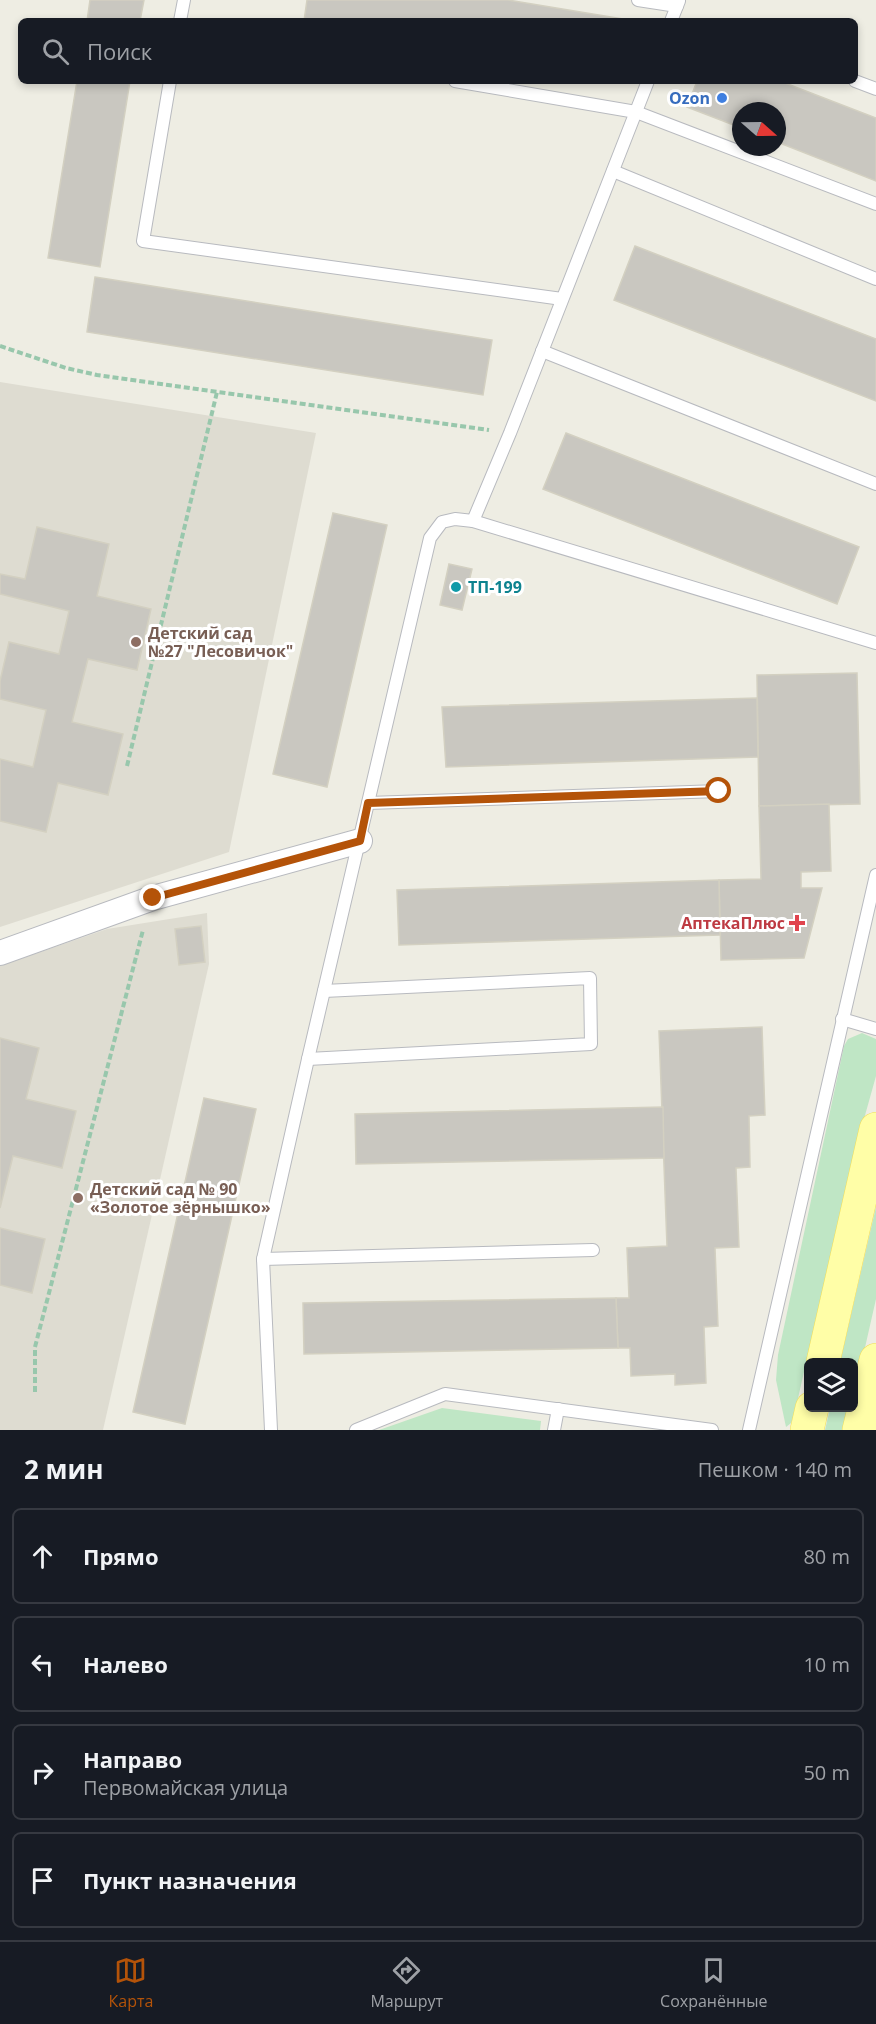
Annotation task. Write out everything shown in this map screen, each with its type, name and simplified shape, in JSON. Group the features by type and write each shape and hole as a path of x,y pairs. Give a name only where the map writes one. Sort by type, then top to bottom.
{"main road":[{"path":"823,1358 876,1129"},
{"path":"859,1430 876,1360"},
{"path":"807,1430 811,1412"}],"street":[{"path":"0,953 153,898 360,841"}],"lane":[{"path":"181,18 184,0"},
{"path":"638,0 678,3 672,18"},
{"path":"858,82 876,89"},
{"path":"169,84 143,241 562,299"},
{"path":"473,84 636,112 876,204"},
{"path":"473,522 647,84"},
{"path":"613,171 876,279"},
{"path":"542,351 876,484"},
{"path":"271,1430 263,1259 430,538 442,522 455,519 473,522 876,643"},
{"path":"368,803 719,791"},
{"path":"749,1430 876,875"},
{"path":"308,1059 591,1044 590,978 324,991"},
{"path":"842,1019 876,1029"},
{"path":"263,1259 593,1250"},
{"path":"356,1430 445,1394 712,1430"},
{"path":"555,1430 558,1409"}],"path":[{"path":"0,346 66,368 97,375 510,433"},
{"path":"127,766 217,392"},
{"path":"35,1392 35,1347 144,923 153,898"}],"shaded area":[{"name":"Детский сад №27 \"Лесовичок\"","path":"0,382 316,433 229,852 0,927"},
{"name":"Детский сад № 90 «Золотое зёрнышко»","path":"207,913 209,964 103,1430 0,1430 0,966 107,929"}],"green space":[{"path":"862,1033 876,1039 876,1076 850,1169 807,1358 804,1358 804,1372 794,1416 786,1427 776,1380 778,1355 844,1046 848,1039"},
{"path":"876,1207 876,1299 858,1378 858,1358 841,1358"},
{"path":"442,1408 541,1421 540,1430 379,1430"},
{"path":"829,1412 850,1412 846,1430 825,1430"}],"building":[{"path":"90,0 144,0 141,18 87,18"},
{"path":"307,0 508,0 617,18 304,18"},
{"path":"77,84 130,84 100,267 48,258"},
{"path":"696,84 788,84 876,118 876,181 786,146 786,102 732,102 732,124 687,107"},
{"path":"635,246 876,339 876,401 614,300"},
{"path":"95,277 492,340 483,395 87,332"},
{"path":"566,433 859,547 837,604 543,489"},
{"path":"333,513 387,525 327,787 273,774"},
{"path":"37,527 109,544 97,596 151,609 137,670 88,659 72,722 123,734 108,795 58,783 46,832 0,821 0,759 33,767 46,710 0,699 0,681 9,642 59,654 69,611 0,594 0,574 25,579"},
{"name":"ТП-199","path":"449,564 472,569 462,610 440,605"},
{"path":"857,673 860,804 759,806 757,675"},
{"path":"757,698 758,757 446,767 442,707"},
{"path":"829,804 831,871 801,872 801,888 822,888 804,958 721,960 719,880 761,879 759,806"},
{"path":"719,880 720,935 399,945 397,890"},
{"path":"201,926 205,962 179,965 175,929"},
{"path":"762,1027 765,1115 749,1116 750,1167 736,1168 739,1247 715,1248 718,1326 704,1327 706,1383 675,1385 675,1374 631,1376 630,1348 618,1348 616,1298 629,1298 627,1248 667,1246 659,1031"},
{"path":"0,1038 39,1048 26,1099 76,1111 62,1168 13,1156 0,1208"},
{"path":"204,1098 256,1109 185,1424 133,1412"},
{"path":"663,1107 664,1158 356,1164 355,1114"},
{"path":"0,1228 45,1239 32,1293 0,1285"},
{"path":"616,1298 618,1348 304,1354 303,1303"}],"place":[{"name":"Ozon","path":"722,98"},
{"name":"ТП-199","path":"456,587"},
{"name":"Детский сад №27 \"Лесовичок\"","path":"136,642"},
{"name":"АптекаПлюс","path":"797,923"},
{"name":"Детский сад № 90 «Золотое зёрнышко»","path":"78,1198"}],"route":[{"path":"153,898 360,841 368,803 719,791"}]}
